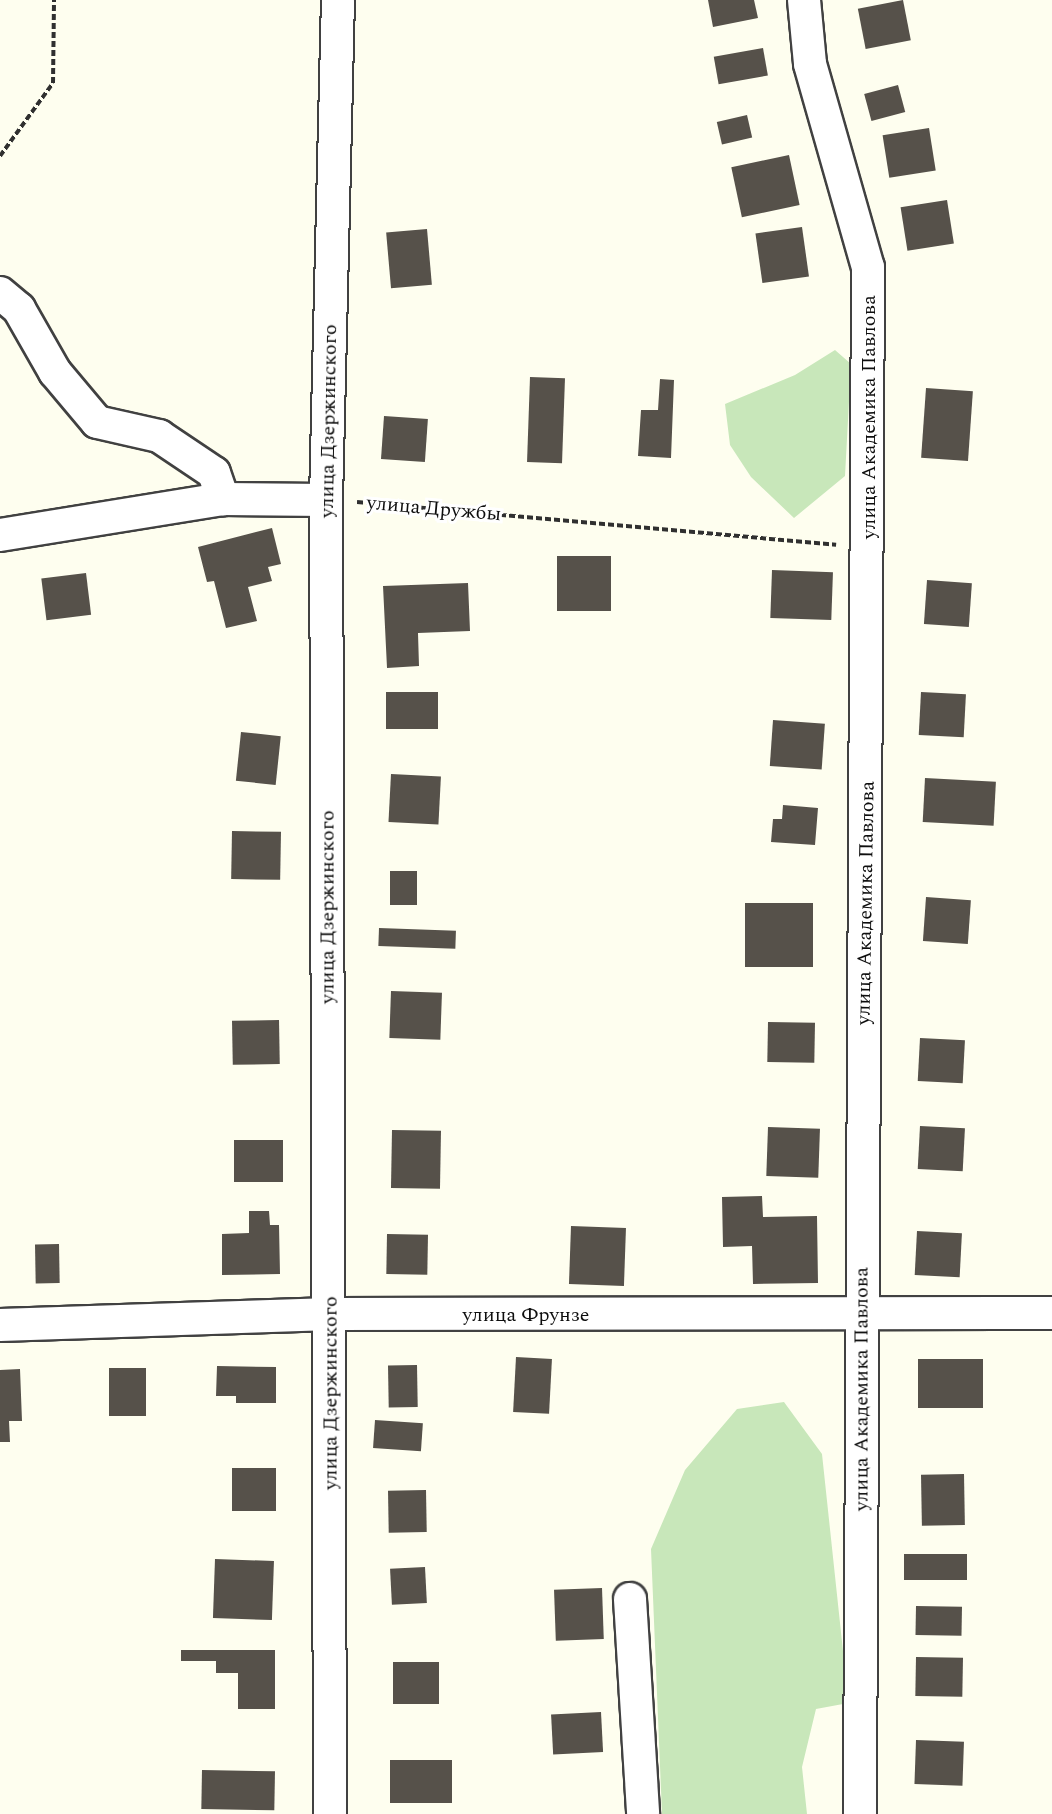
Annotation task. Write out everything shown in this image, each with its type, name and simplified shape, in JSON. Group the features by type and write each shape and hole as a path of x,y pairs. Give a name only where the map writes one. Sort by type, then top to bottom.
{"street":[{"name":"улица Дзержинского","path":"330,1814 331,1314 326,500 338,0"},
{"name":"улица Академика Павлова","path":"804,0 810,64 868,267 870,548 860,1814"},
{"path":"0,293 19,309 55,372 98,422 159,436 214,473 223,499"},
{"path":"0,535 223,499 326,500"},
{"name":"улица Фрунзе","path":"0,1325 331,1314 863,1317 1052,1313"},
{"path":"630,1599 643,1814"}],"path":[{"path":"0,156 53,82 54,0"},
{"name":"улица Дружбы","path":"326,500 870,548"}],"green space":[{"path":"835,350 851,364 845,476 794,518 751,477 730,445 725,404 795,375"},
{"path":"784,1402 822,1454 843,1651 843,1704 816,1709 802,1767 807,1814 662,1814 651,1549 685,1470 737,1409"}],"building":[{"path":"708,0 754,0 758,18 713,27"},
{"path":"903,0 911,40 866,49 858,9"},
{"path":"763,48 768,76 719,84 714,57"},
{"path":"898,85 905,112 871,121 864,94"},
{"path":"747,115 752,137 722,144 717,122"},
{"path":"929,128 936,170 889,178 883,135"},
{"path":"789,155 800,205 742,217 731,167"},
{"path":"947,200 954,243 907,251 901,207"},
{"path":"802,227 809,277 762,283 755,234"},
{"path":"427,229 432,285 391,288 386,233"},
{"path":"530,377 565,378 562,463 527,462"},
{"path":"660,379 674,380 671,458 638,456 641,410 658,410"},
{"path":"926,388 973,391 968,461 921,458"},
{"path":"384,416 428,419 425,462 381,459"},
{"path":"272,528 281,564 268,567 272,581 248,587 257,621 226,628 214,581 207,582 198,547"},
{"path":"557,556 611,556 611,611 557,611"},
{"path":"772,570 833,572 831,620 770,618"},
{"path":"86,573 91,615 46,620 41,578"},
{"path":"927,580 972,583 969,627 924,624"},
{"path":"468,583 470,631 418,633 419,666 387,668 383,586"},
{"path":"386,692 438,692 438,729 386,729"},
{"path":"921,692 966,694 964,737 919,735"},
{"path":"773,720 825,724 822,770 770,766"},
{"path":"241,732 281,736 276,785 236,781"},
{"path":"391,774 441,777 438,825 388,822"},
{"path":"925,778 996,782 994,826 923,822"},
{"path":"783,805 818,808 815,845 771,842 773,819 782,819"},
{"path":"232,831 281,832 280,880 231,879"},
{"path":"390,871 417,871 417,905 390,905"},
{"path":"926,897 971,900 968,944 923,941"},
{"path":"745,903 813,903 813,967 745,967"},
{"path":"379,928 456,931 455,949 378,946"},
{"path":"391,991 442,993 440,1040 389,1038"},
{"path":"279,1020 280,1064 233,1065 232,1021"},
{"path":"768,1022 815,1023 814,1063 767,1062"},
{"path":"920,1038 965,1040 963,1083 918,1081"},
{"path":"920,1126 965,1128 963,1171 918,1169"},
{"path":"768,1127 820,1129 818,1178 766,1176"},
{"path":"392,1130 441,1131 440,1189 391,1188"},
{"path":"234,1140 283,1140 283,1182 234,1182"},
{"path":"762,1196 763,1217 817,1216 818,1283 753,1284 752,1246 723,1247 722,1197"},
{"path":"249,1211 269,1211 270,1225 279,1225 280,1274 222,1275 222,1234 249,1233"},
{"path":"571,1226 626,1228 624,1286 569,1284"},
{"path":"917,1231 962,1233 960,1277 915,1275"},
{"path":"387,1234 428,1235 427,1275 386,1274"},
{"path":"35,1244 59,1244 60,1283 36,1283"},
{"path":"516,1357 552,1359 549,1414 513,1412"},
{"path":"918,1359 983,1359 983,1408 918,1408"},
{"path":"417,1365 418,1407 389,1407 388,1366"},
{"path":"217,1366 276,1367 276,1403 236,1403 236,1396 216,1396"},
{"path":"109,1368 146,1368 146,1416 109,1416"},
{"path":"20,1369 22,1421 9,1421 10,1442 0,1442 0,1370"},
{"path":"375,1420 423,1423 421,1451 373,1448"},
{"path":"232,1468 276,1468 276,1511 232,1511"},
{"path":"964,1474 965,1525 922,1526 921,1475"},
{"path":"426,1490 427,1532 389,1533 388,1491"},
{"path":"904,1554 967,1554 967,1580 904,1580"},
{"path":"215,1559 274,1561 272,1620 213,1618"},
{"path":"425,1567 427,1603 392,1605 390,1569"},
{"path":"602,1588 604,1639 556,1641 554,1590"},
{"path":"916,1606 962,1607 961,1636 915,1635"},
{"path":"181,1650 275,1650 275,1709 238,1709 238,1673 216,1673 216,1661 181,1661"},
{"path":"916,1657 963,1658 962,1697 915,1696"},
{"path":"393,1662 439,1662 439,1704 393,1704"},
{"path":"601,1712 603,1752 553,1755 551,1715"},
{"path":"916,1740 964,1742 962,1786 914,1784"},
{"path":"390,1760 452,1760 452,1803 390,1803"},
{"path":"202,1770 275,1771 274,1810 201,1809"}]}
